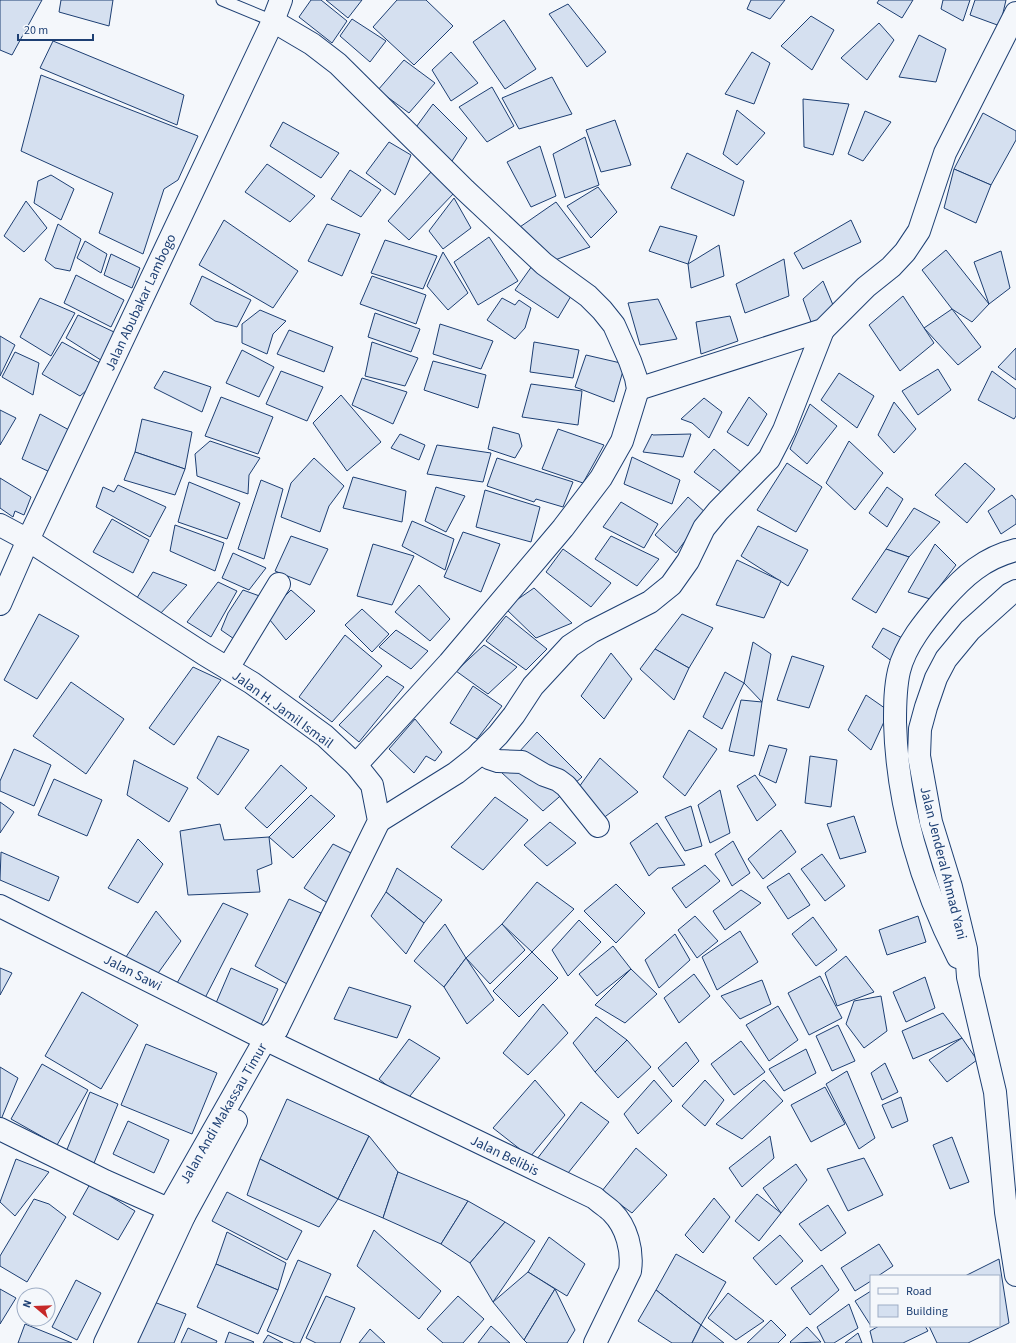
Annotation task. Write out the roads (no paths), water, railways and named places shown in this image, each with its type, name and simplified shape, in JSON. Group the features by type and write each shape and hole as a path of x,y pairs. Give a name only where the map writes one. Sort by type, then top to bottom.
{"main road":[{"name":"Jalan Abubakar Lambogo","path":"0,604 28,540 273,21 281,0"},
{"path":"273,1037 379,821 456,773 481,752 498,735 514,715 533,686 570,646 591,632 650,602 671,585 688,561 704,528 718,511 769,459 784,430 812,363 823,330 866,287 896,262 905,252 919,231 945,153 1016,13"},
{"path":"273,21 312,44 338,64 465,190 544,264 588,296 602,310 614,325 630,361 638,389 631,417 622,441 601,478 563,528 449,663 356,766"},
{"path":"638,389 823,330"},
{"name":"Jalan H. Jamil Ismail","path":"0,525 28,540 252,683 325,736 356,766 372,785 379,821"},
{"name":"Jalan Jenderal Ahmad Yani","path":"968,977 950,941 918,857 899,781 895,693 899,670 909,646 932,613 963,578 999,554 1016,550"},
{"path":"228,668 279,584"},
{"name":"Jalan Jenderal Ahmad Yani","path":"1016,591 1010,594 970,630 946,659 933,685 920,729 919,756 932,822 966,949 968,977 995,1092 1006,1212 1016,1275"},
{"path":"481,752 489,758 498,761 522,762 544,775 558,780 566,786 598,826"},
{"name":"Jalan Sawi","path":"0,906 273,1037"},
{"name":"Jalan Andi Makassau Timur","path":"105,1343 273,1037"},
{"name":"Jalan Belibis","path":"273,1037 595,1198 613,1212 626,1234 632,1260 630,1270 595,1343"},
{"path":"0,1129 105,1181 177,1212"},
{"name":"Jalan Andi Makassau Timur","path":"125,1343 177,1212"}],"lane":[{"path":"222,0 273,21"}]}
